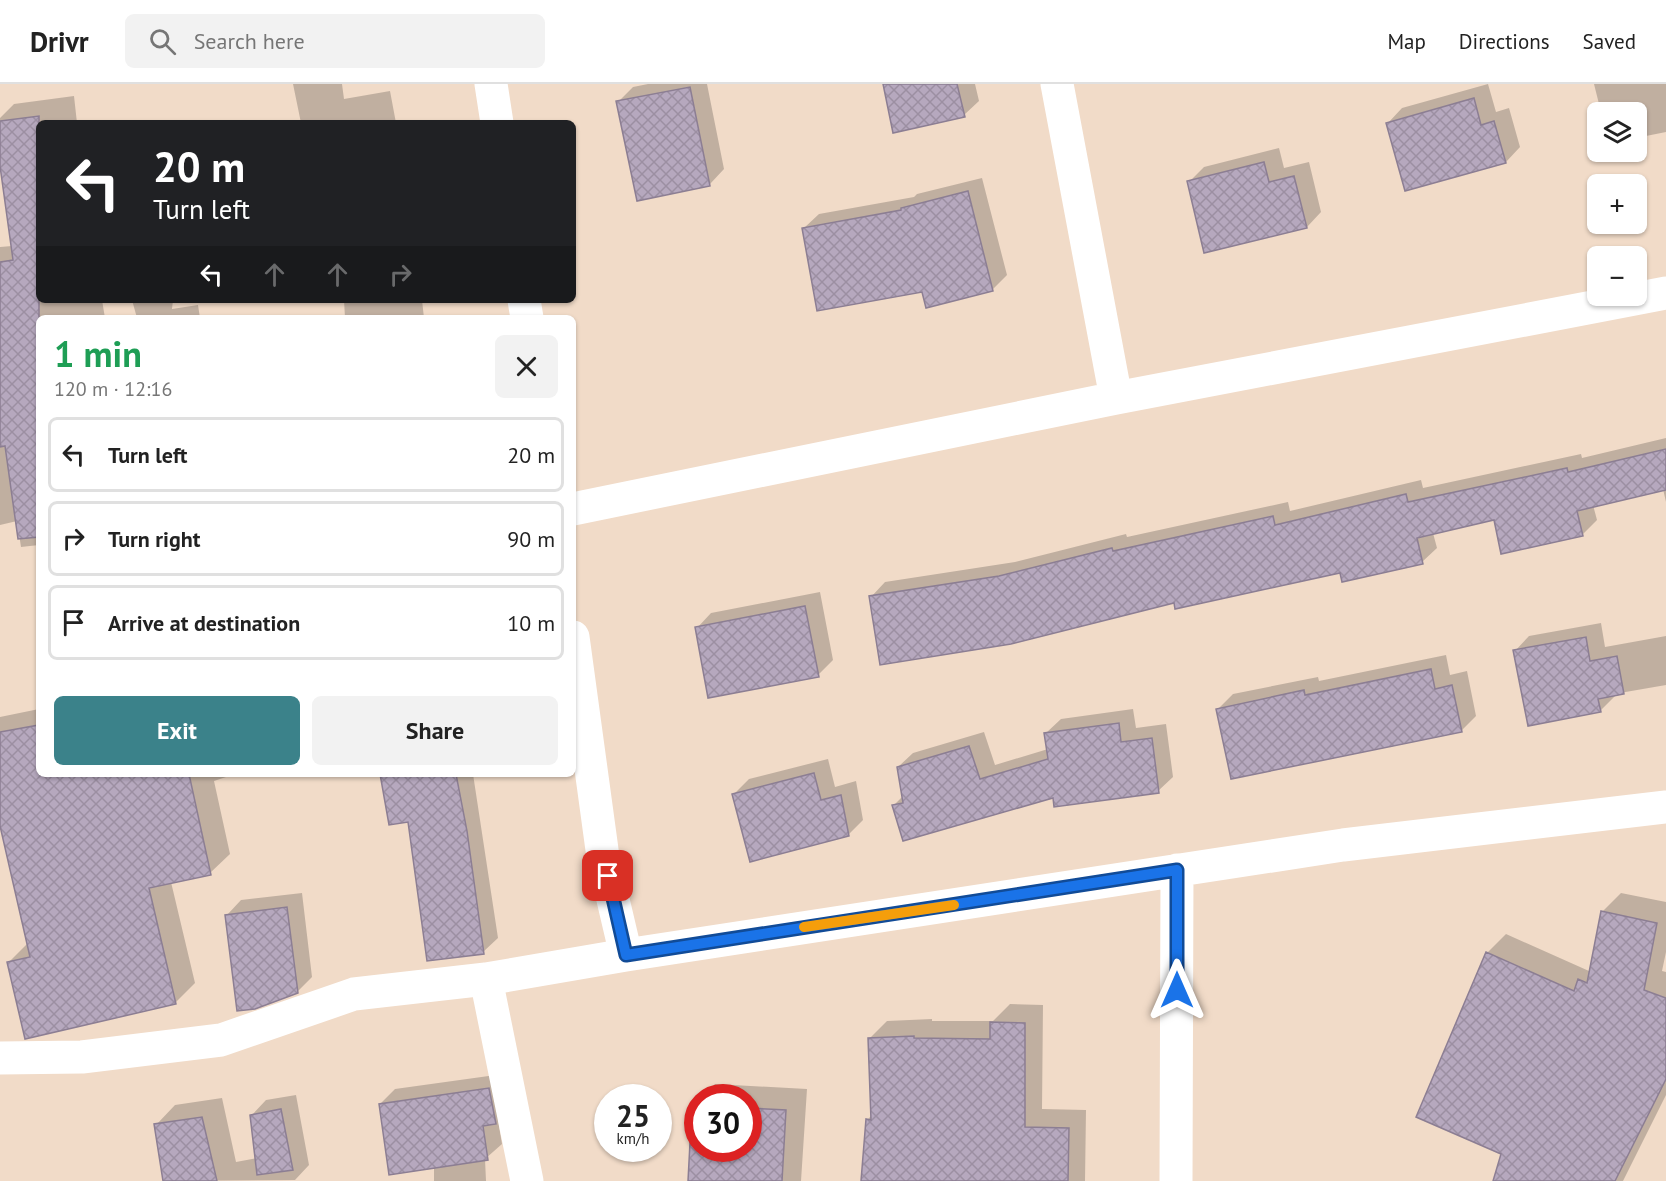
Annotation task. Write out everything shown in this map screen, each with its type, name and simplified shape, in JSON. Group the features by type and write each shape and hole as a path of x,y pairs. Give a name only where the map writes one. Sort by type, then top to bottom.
{"street":[{"path":"491,84 497,120"},
{"path":"1057,84 1116,398"},
{"path":"576,508 1116,398 1666,293"},
{"path":"576,659 603,857 626,955"},
{"path":"0,1058 82,1057 221,1040 354,994 486,979 626,955 1343,845 1666,807"},
{"path":"1176,1181 1177,870"},
{"path":"486,979 527,1181"}],"building":[{"path":"883,84 957,84 965,117 893,133"},
{"path":"690,87 710,186 637,201 616,101"},
{"path":"1474,98 1481,125 1494,121 1506,163 1405,191 1386,123"},
{"path":"39,116 39,120 36,120 36,303 39,303 39,315 36,315 36,537 18,539 5,446 0,447 0,262 13,260 0,166 0,121"},
{"path":"1264,162 1269,182 1294,176 1307,228 1204,253 1187,181"},
{"path":"968,191 993,291 926,308 922,292 817,311 802,228 901,210 901,208"},
{"path":"1666,449 1666,490 1577,511 1583,536 1501,554 1494,520 1417,538 1423,564 1342,582 1340,573 1175,609 1174,603 1011,644 880,665 869,596 999,576 1112,548 1113,551 1273,516 1275,525 1406,494 1408,502 1567,468 1568,472"},
{"path":"805,606 819,677 708,698 695,627"},
{"path":"1586,637 1590,661 1617,656 1624,694 1598,699 1601,712 1528,726 1513,650"},
{"path":"1431,669 1435,689 1452,685 1462,732 1231,779 1216,709 1304,690 1305,695"},
{"path":"1119,723 1121,742 1152,738 1159,793 1054,807 1053,798 903,841 892,805 903,803 897,767 969,746 980,779 1048,759 1044,733"},
{"path":"36,726 36,777 190,777 211,875 149,888 176,1004 25,1039 7,962 30,957 0,826 0,732"},
{"path":"814,773 821,800 841,795 849,836 750,862 732,794"},
{"path":"381,777 457,777 467,831 484,954 427,961 408,822 389,825"},
{"path":"287,907 298,993 255,1009 237,1011 225,915"},
{"path":"1601,911 1657,923 1644,990 1666,998 1666,1079 1615,1181 1493,1181 1501,1154 1416,1117 1486,952 1574,991 1578,979 1587,983"},
{"path":"990,1022 1025,1023 1025,1127 1069,1128 1068,1181 861,1181 866,1119 871,1120 868,1038 914,1036 914,1038 990,1039"},
{"path":"489,1088 496,1124 483,1126 488,1160 389,1175 379,1104"},
{"path":"281,1109 293,1170 257,1175 250,1115"},
{"path":"762,1109 786,1110 782,1181 688,1181 689,1162 762,1162"},
{"path":"202,1117 217,1181 163,1181 154,1124"}],"slow traffic":[{"path":"804,927 954,905"}],"route":[{"path":"608,876 626,955 1177,870 1177,990"}]}
